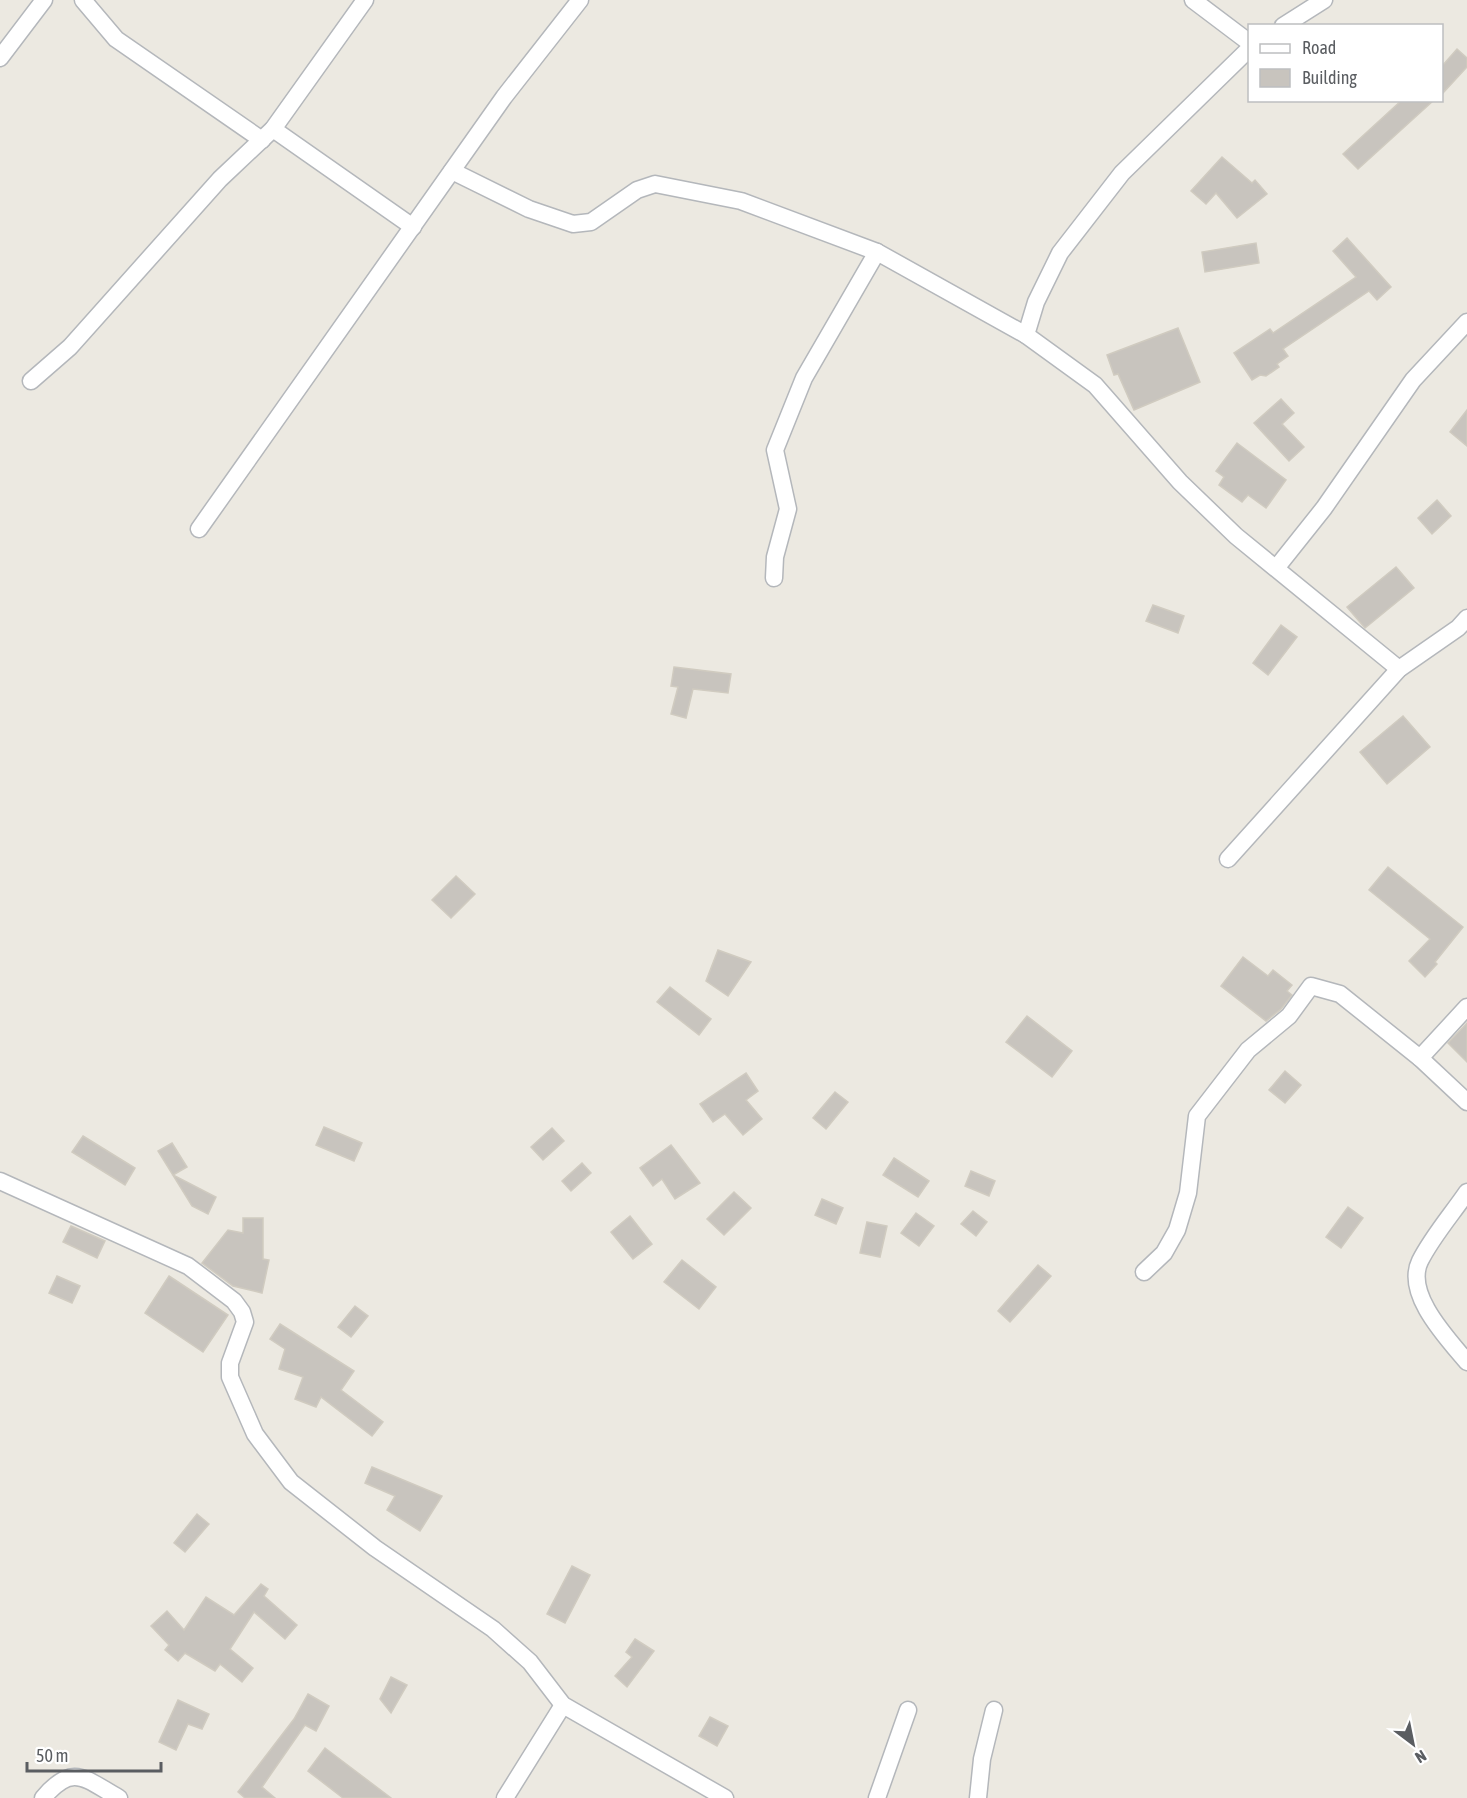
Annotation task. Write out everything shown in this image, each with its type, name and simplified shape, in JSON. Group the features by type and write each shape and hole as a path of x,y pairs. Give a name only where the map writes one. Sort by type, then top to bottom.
{"street":[{"path":"0,58 44,0"},
{"path":"83,0 116,39 413,227"},
{"path":"31,381 70,347 220,179 268,134 365,0"},
{"path":"199,529 504,97 580,0"},
{"path":"1193,0 1248,41"},
{"path":"1286,24 1324,0"},
{"path":"1026,335 1036,302 1060,253 1122,173 1248,50"},
{"path":"452,171 529,209 573,224 591,222 637,190 655,184 741,201 877,252 1026,335 1095,385 1188,489 1236,536 1399,669"},
{"path":"774,578 775,557 788,509 775,450 804,378 877,252"},
{"path":"1276,567 1324,508 1413,380 1467,322"},
{"path":"1228,859 1399,669 1464,628"},
{"path":"1144,1272 1164,1253 1177,1230 1188,1193 1197,1116 1248,1050 1289,1016 1311,986 1340,994 1420,1058 1467,1102"},
{"path":"1420,1058 1467,1007"},
{"path":"0,1181 188,1266 234,1301 242,1312 245,1322 230,1363 230,1377 255,1434 291,1482 385,1555 493,1629 530,1662 563,1705 725,1798"},
{"path":"1467,1192 1419,1263 1418,1287 1424,1305 1435,1323 1467,1362"},
{"path":"505,1798 563,1705"},
{"path":"878,1798 908,1710"},
{"path":"978,1798 982,1759 994,1710"},
{"path":"43,1798 66,1777 79,1776 118,1798"}],"building":[{"path":"1457,49 1467,58 1467,67 1443,93 1443,65"},
{"path":"1400,102 1432,102 1358,169 1343,154"},
{"path":"1222,157 1252,183 1255,180 1267,194 1237,218 1216,193 1206,204 1191,191"},
{"path":"1347,238 1391,287 1377,300 1369,291 1283,349 1288,356 1277,364 1279,367 1266,376 1260,375 1252,380 1234,353 1270,329 1273,333 1356,277 1333,251"},
{"path":"1256,243 1259,263 1205,272 1202,252"},
{"path":"1178,328 1200,382 1134,410 1118,374 1114,375 1107,355"},
{"path":"1281,399 1294,413 1282,424 1304,447 1289,461 1254,423"},
{"path":"1467,410 1467,446 1450,432"},
{"path":"1237,443 1286,480 1266,508 1248,495 1242,502 1219,485 1224,477 1216,471"},
{"path":"1437,500 1451,516 1432,534 1418,518"},
{"path":"1396,567 1414,588 1365,628 1347,607"},
{"path":"1153,605 1184,616 1178,633 1146,621"},
{"path":"1281,625 1297,637 1268,675 1253,663"},
{"path":"674,667 731,674 728,693 693,689 686,718 671,714 678,687 671,686"},
{"path":"1403,716 1430,747 1387,784 1360,752"},
{"path":"1388,867 1463,927 1425,977 1409,961 1430,939 1369,890"},
{"path":"456,876 475,894 451,918 432,900"},
{"path":"718,950 751,962 728,996 706,981"},
{"path":"1243,957 1268,976 1273,970 1292,985 1287,991 1292,995 1281,1009 1266,1021 1221,986"},
{"path":"670,987 711,1019 699,1035 657,1002"},
{"path":"1027,1016 1072,1051 1052,1077 1006,1042"},
{"path":"1467,1023 1467,1062 1448,1043"},
{"path":"1285,1071 1301,1085 1285,1103 1269,1090"},
{"path":"746,1073 758,1091 746,1100 762,1119 743,1135 725,1114 713,1122 700,1104"},
{"path":"835,1092 848,1102 826,1129 813,1118"},
{"path":"324,1127 362,1143 354,1161 316,1145"},
{"path":"552,1128 564,1141 543,1160 531,1147"},
{"path":"83,1136 135,1168 125,1185 72,1152"},
{"path":"172,1143 187,1167 173,1175 216,1197 208,1214 192,1206 158,1151"},
{"path":"671,1145 700,1183 675,1199 662,1179 653,1186 640,1168"},
{"path":"894,1158 929,1181 918,1197 883,1175"},
{"path":"582,1163 591,1173 571,1191 562,1181"},
{"path":"971,1171 995,1181 989,1196 965,1186"},
{"path":"734,1192 751,1208 724,1235 707,1219"},
{"path":"822,1199 843,1208 836,1224 815,1215"},
{"path":"1348,1207 1363,1218 1341,1248 1326,1237"},
{"path":"973,1211 987,1222 976,1236 961,1224"},
{"path":"916,1213 934,1226 919,1246 901,1233"},
{"path":"630,1216 652,1244 633,1259 611,1232"},
{"path":"243,1218 263,1218 263,1259 269,1260 262,1293 233,1286 202,1263 228,1230 243,1233"},
{"path":"867,1222 887,1226 880,1257 860,1253"},
{"path":"71,1226 105,1241 97,1258 63,1242"},
{"path":"682,1260 716,1287 699,1309 664,1282"},
{"path":"1038,1265 1051,1276 1010,1322 998,1311"},
{"path":"57,1276 80,1286 72,1303 49,1293"},
{"path":"169,1276 228,1315 203,1352 145,1313"},
{"path":"355,1306 368,1316 351,1337 338,1327"},
{"path":"280,1324 354,1371 341,1390 383,1422 372,1436 321,1397 316,1407 295,1399 303,1377 279,1369 285,1349 270,1339"},
{"path":"372,1467 442,1496 420,1531 387,1510 395,1496 365,1483"},
{"path":"197,1514 209,1524 185,1552 174,1543"},
{"path":"572,1566 590,1575 565,1623 547,1614"},
{"path":"261,1584 268,1589 264,1596 297,1625 285,1639 254,1612 230,1649 253,1668 242,1682 220,1664 215,1671 185,1653 178,1661 165,1650 169,1645 151,1626 167,1611 184,1630 206,1597 234,1615"},
{"path":"635,1639 654,1651 627,1687 615,1676 632,1657 626,1652"},
{"path":"391,1677 407,1685 391,1713 380,1699"},
{"path":"308,1694 329,1706 316,1731 305,1725 262,1787 275,1798 245,1798 238,1792 294,1719"},
{"path":"178,1700 209,1714 202,1729 188,1724 176,1750 159,1742"},
{"path":"710,1717 728,1726 717,1746 699,1736"},
{"path":"325,1748 391,1798 343,1798 308,1771"}]}
